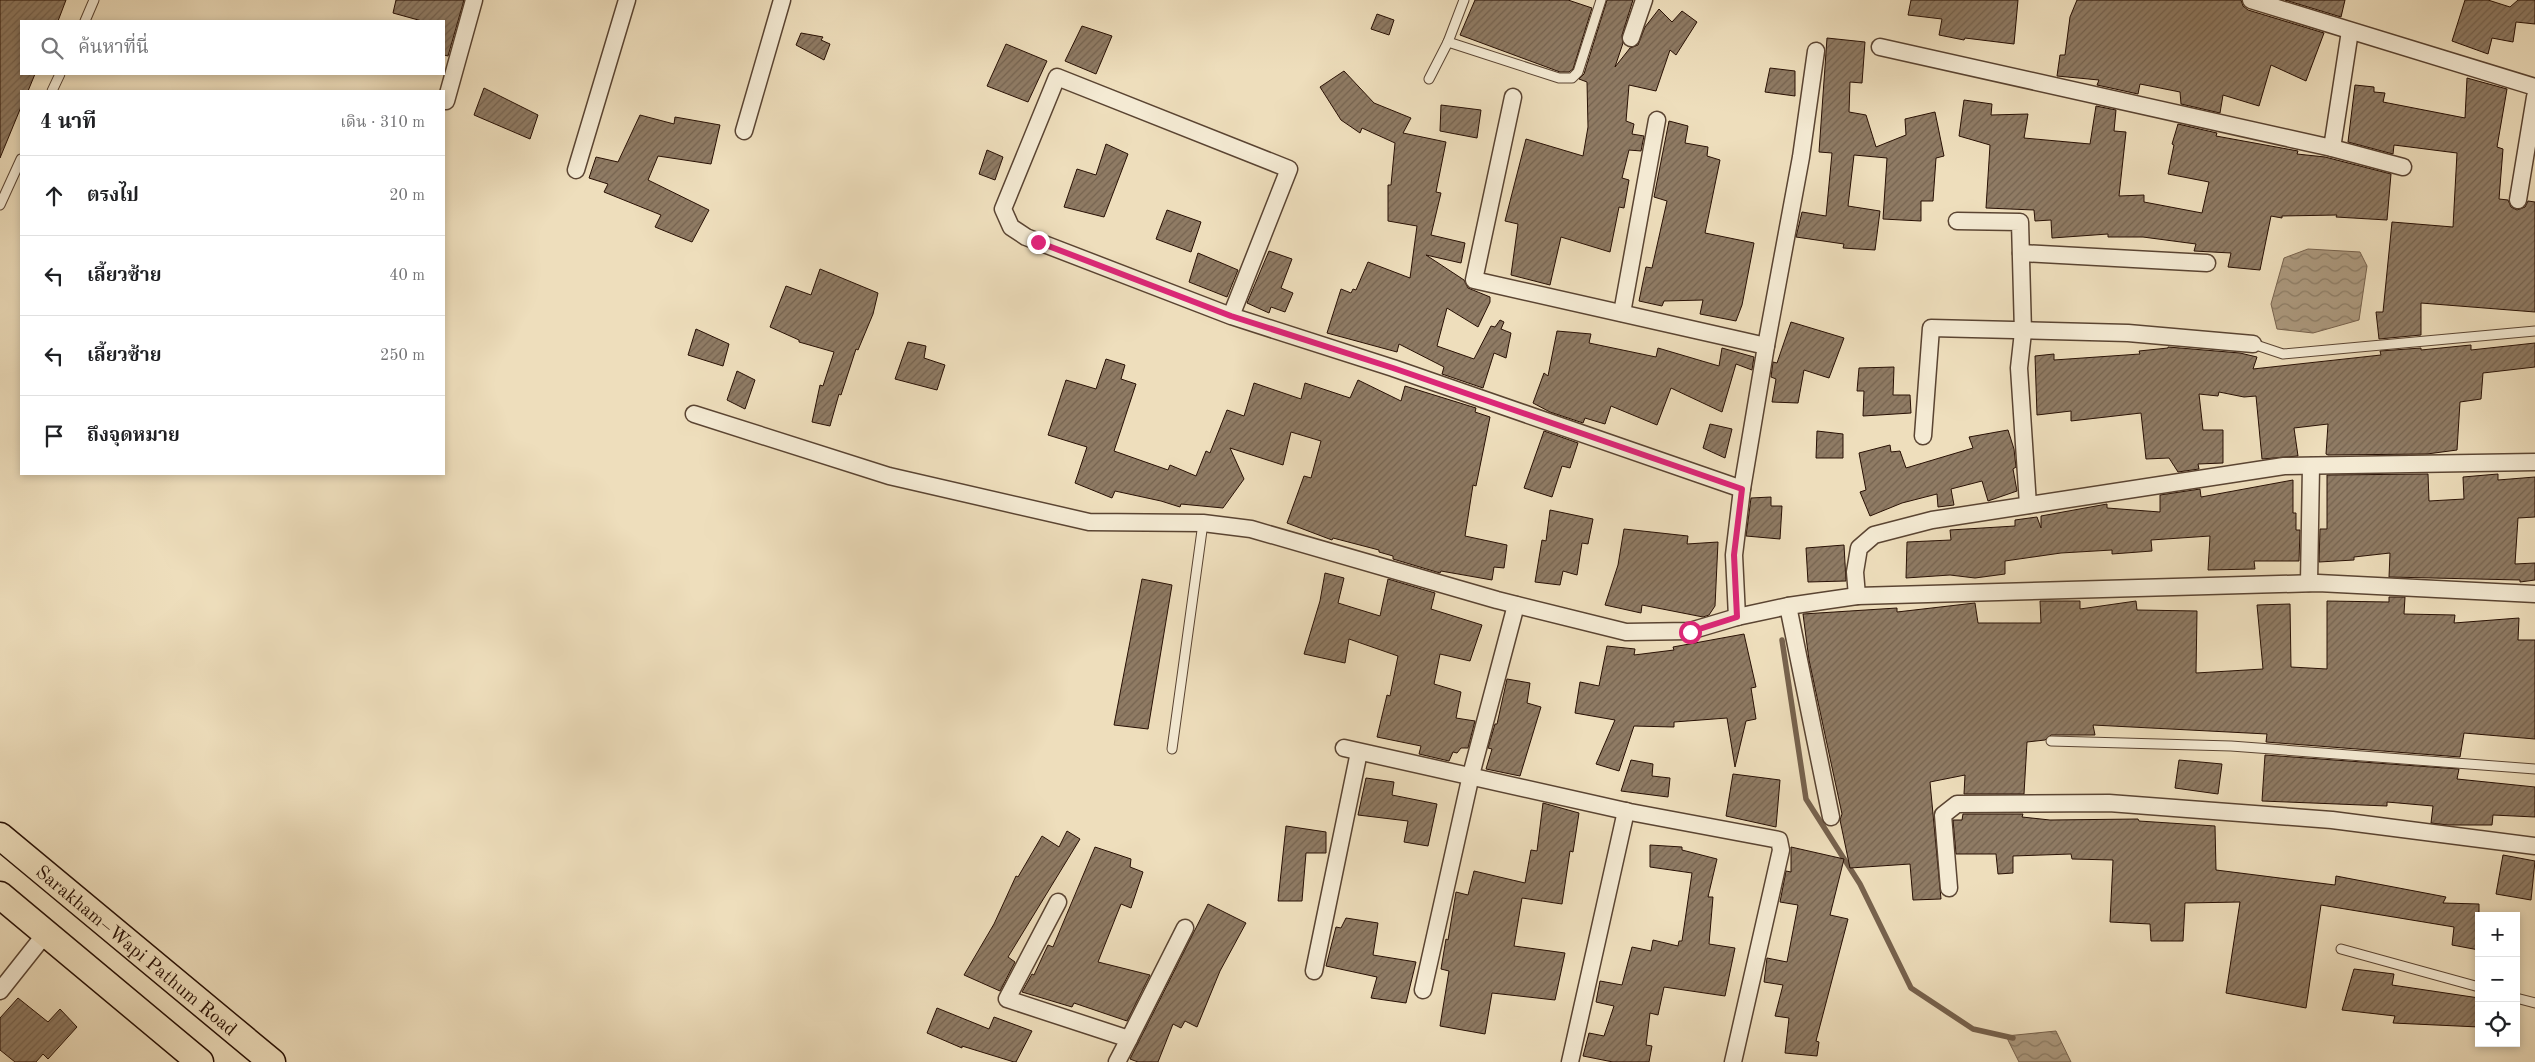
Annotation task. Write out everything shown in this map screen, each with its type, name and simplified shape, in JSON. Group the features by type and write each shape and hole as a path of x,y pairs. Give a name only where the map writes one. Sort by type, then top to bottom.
{"main road":[{"name":"Sarakham–Wapi Pathum Road","path":"0,836 272,1062"},
{"path":"0,895 192,1060"}],"street":[{"path":"446,101 474,0"},
{"path":"576,170 627,0"},
{"path":"744,131 782,0"},
{"path":"1631,38 1644,0"},
{"path":"2250,0 2535,87"},
{"path":"2332,148 2350,31"},
{"path":"1880,47 2332,148 2404,167"},
{"path":"1737,617 1734,555 1742,489 1801,157 1816,52"},
{"path":"1231,316 1289,169 1057,77 1003,209 1011,227 1026,237 1231,316 1393,368 1742,489"},
{"path":"1513,97 1474,280 1766,346"},
{"path":"2518,200 2535,97"},
{"path":"1622,313 1657,120"},
{"path":"1957,221 2020,222 2023,332 2019,368 2028,505"},
{"path":"2021,253 2207,263"},
{"path":"1923,436 1931,328 2023,332 2128,333 2253,344"},
{"path":"694,414 889,476 1089,522 1203,523 1251,529 1516,605 1626,632 1690,632 1737,617 1788,606 1857,596 2309,584 2535,594"},
{"path":"1857,596 1855,572 1859,548 1874,535 1932,520 2284,466 2535,462"},
{"path":"2309,584 2310,466"},
{"path":"1422,990 1471,775 1516,605"},
{"path":"1788,606 1831,817"},
{"path":"1314,971 1351,750 1471,775 1626,811 1778,840 1781,850 1733,1062"},
{"path":"1949,888 1943,815 1957,804 2109,804 2312,818 2535,846"},
{"path":"1570,1062 1626,811"},
{"path":"1058,902 1007,999 1129,1038"},
{"path":"1117,1062 1185,928"},
{"path":"0,991 46,933"}],"lane":[{"path":"85,20 94,0"},
{"path":"1429,79 1448,42 1464,0"},
{"path":"1448,42 1558,78 1572,78 1578,72 1601,0"},
{"path":"52,90 60,75"},
{"path":"0,205 20,161"},
{"path":"2253,344 2282,354 2535,331"},
{"path":"1172,749 1203,523"},
{"path":"2051,741 2231,746 2535,770"},
{"path":"2340,949 2475,986"},
{"path":"2520,999 2535,1003"}],"water":[{"path":"2308,249 2360,252 2367,266 2359,320 2313,333 2277,329 2271,304 2284,258"},
{"path":"2056,1031 2071,1062 2019,1062 2006,1036"}],"building":[{"path":"0,0 66,0 58,20 20,20 20,75 35,75 28,90 20,90 20,109 0,158"},
{"path":"396,0 464,0 448,56 445,55 445,20 418,20 393,13"},
{"path":"1475,0 1568,0 1592,8 1573,69 1569,72 1560,72 1460,35"},
{"path":"1607,0 1633,0 1622,35 1623,43 1615,67 1630,48 1638,45 1645,27 1659,9 1672,22 1682,11 1697,22 1676,55 1670,50 1656,91 1629,85 1626,121 1634,124 1632,134 1644,136 1641,151 1629,150 1622,178 1629,180 1624,208 1619,207 1610,252 1561,237 1550,285 1511,275 1518,224 1505,221 1526,139 1583,156 1588,127 1587,82 1579,79 1584,74"},
{"path":"1911,0 2018,0 2014,44 1965,38 1964,40 1939,35 1942,19 1908,15"},
{"path":"2077,0 2241,0 2243,6 2248,10 2324,33 2306,81 2271,65 2259,106 2223,95 2220,113 2181,104 2180,92 2140,84 2138,94 2097,85 2099,80 2057,76 2060,55 2065,55 2070,17"},
{"path":"2285,0 2345,0 2341,17"},
{"path":"2465,0 2488,0 2510,7 2518,0 2535,0 2535,24 2516,22 2513,42 2492,38 2488,54 2452,41"},
{"path":"1377,14 1394,20 1389,35 1371,29"},
{"path":"1082,26 1112,36 1096,74 1065,61"},
{"path":"801,33 823,37 821,40 830,44 824,60 796,45"},
{"path":"1827,38 1865,42 1862,83 1850,82 1849,112 1866,115 1876,147 1906,135 1905,119 1935,112 1944,156 1936,158 1933,201 1921,201 1921,221 1883,219 1887,158 1854,155 1848,206 1880,211 1875,250 1843,248 1844,244 1796,237 1802,212 1826,216 1832,153 1819,152"},
{"path":"1006,44 1047,61 1028,102 987,86"},
{"path":"1770,68 1795,71 1795,96 1765,92"},
{"path":"1344,71 1374,103 1411,118 1403,133 1446,142 1436,192 1441,193 1431,235 1465,243 1461,263 1426,255 1464,280 1468,288 1490,297 1490,302 1478,327 1447,308 1437,346 1474,359 1491,326 1495,327 1500,320 1504,322 1501,329 1511,333 1506,358 1494,353 1483,388 1442,374 1444,367 1399,344 1397,352 1327,333 1341,289 1351,293 1353,289 1356,290 1368,262 1410,278 1417,226 1388,221 1388,185 1391,185 1395,143 1362,128 1360,133 1341,120 1320,87"},
{"path":"2467,78 2507,89 2497,147 2503,149 2499,199 2508,200 2511,207 2517,210 2525,207 2528,201 2535,202 2535,312 2421,303 2421,335 2379,339 2376,312 2383,312 2392,222 2453,227 2457,153 2394,145 2393,154 2348,142 2355,85 2374,87 2374,92 2385,93 2383,102 2465,118"},
{"path":"484,88 538,115 530,139 474,115"},
{"path":"1964,100 1992,104 1991,115 2028,114 2024,138 2090,144 2096,106 2116,110 2114,131 2126,132 2119,196 2144,195 2144,202 2202,213 2209,182 2168,174 2174,145 2172,144 2178,124 2217,133 2216,136 2298,151 2297,154 2325,157 2391,174 2387,220 2336,217 2337,215 2282,216 2282,218 2271,216 2260,270 2228,267 2231,253 2194,251 2196,244 2143,237 2108,237 2108,234 2052,238 2051,220 2035,221 2034,210 1986,208 1990,145 1959,136"},
{"path":"1441,105 1481,110 1477,138 1440,131"},
{"path":"640,115 674,124 675,117 720,125 711,164 658,156 648,180 709,210 692,242 655,227 661,215 604,192 608,184 589,178 596,157 618,162"},
{"path":"1669,121 1688,126 1685,143 1708,147 1707,156 1720,160 1705,233 1754,243 1742,305 1736,321 1700,314 1703,300 1664,301 1662,306 1639,301 1646,267 1652,268 1667,201 1654,197"},
{"path":"1106,144 1128,154 1104,217 1064,207 1077,169 1096,175"},
{"path":"987,150 1003,157 995,180 979,174"},
{"path":"1167,210 1201,222 1191,252 1156,239"},
{"path":"1269,251 1292,259 1281,288 1293,293 1285,312 1271,307 1269,313 1247,303"},
{"path":"1198,253 1238,270 1227,297 1189,282"},
{"path":"820,269 878,293 873,314 858,350 856,349 841,395 839,394 830,426 812,422 820,385 823,386 834,352 799,342 799,340 770,327 786,286 811,295"},
{"path":"1791,322 1844,338 1829,378 1804,370 1798,403 1772,402 1776,379 1771,377 1773,362 1777,363"},
{"path":"696,329 729,344 723,366 688,355"},
{"path":"1557,331 1591,334 1589,343 1656,357 1658,348 1719,366 1722,348 1754,357 1752,370 1736,364 1722,412 1671,388 1657,425 1611,406 1605,424 1585,418 1583,423 1550,412 1533,403 1544,373 1548,376"},
{"path":"908,342 926,346 924,358 945,365 937,390 895,379"},
{"path":"2535,343 2535,367 2483,373 2481,399 2460,402 2457,450 2427,454 2328,455 2326,454 2328,424 2294,428 2298,456 2262,459 2256,396 2244,397 2219,392 2218,396 2199,394 2203,430 2223,430 2223,463 2198,464 2199,469 2178,472 2169,458 2146,459 2141,413 2071,421 2071,411 2037,415 2035,356 2054,354 2054,360 2140,354 2139,351 2168,347 2240,353 2257,357 2253,369 2381,355 2380,351 2421,348 2421,350 2471,345 2471,350"},
{"path":"1106,359 1125,365 1121,379 1136,384 1114,451 1168,470 1170,465 1196,476 1206,451 1210,453 1227,410 1244,416 1254,383 1301,399 1305,383 1350,398 1358,380 1401,401 1405,386 1476,408 1475,412 1490,417 1476,486 1473,485 1465,536 1507,545 1504,568 1494,567 1492,580 1441,571 1440,573 1393,559 1393,556 1379,552 1379,550 1333,538 1332,540 1287,523 1304,476 1311,478 1321,441 1291,432 1283,465 1230,448 1244,479 1223,508 1181,504 1180,507 1115,491 1112,498 1075,483 1087,447 1048,435 1066,380 1096,389"},
{"path":"1894,367 1893,395 1910,395 1911,413 1863,416 1864,391 1857,391 1859,368"},
{"path":"737,371 755,380 745,409 727,400"},
{"path":"1710,424 1732,429 1725,458 1703,448"},
{"path":"2008,430 2014,449 2016,467 2013,469 2017,491 1988,501 1982,481 1951,489 1954,505 1938,507 1937,494 1902,503 1870,516 1860,492 1866,490 1859,453 1890,445 1891,452 1900,451 1906,468 1973,448 1969,437"},
{"path":"1544,431 1578,443 1570,468 1562,466 1552,497 1524,488"},
{"path":"1817,431 1843,434 1843,458 1816,458"},
{"path":"2428,474 2429,501 2464,499 2463,477 2498,474 2498,480 2535,477 2535,517 2518,518 2515,564 2535,563 2535,580 2520,582 2520,580 2389,577 2390,553 2354,557 2354,560 2319,562 2320,529 2327,529 2327,475"},
{"path":"2293,480 2293,513 2296,513 2296,530 2300,530 2299,561 2254,561 2255,569 2208,570 2210,536 2151,540 2152,551 2112,554 2112,550 2061,553 2005,561 2005,574 1975,578 1950,575 1906,578 1907,542 1951,540 1950,530 2015,526 2015,520 2037,517 2041,528 2041,516 2107,504 2107,508 2160,512 2160,495 2200,489 2201,497"},
{"path":"1771,497 1771,506 1782,506 1780,539 1746,536 1751,498"},
{"path":"1550,510 1593,519 1588,544 1582,543 1577,575 1563,571 1560,585 1535,582 1542,540 1546,541"},
{"path":"1624,529 1688,536 1687,544 1718,542 1715,606 1709,615 1703,617 1642,605 1641,613 1605,605 1618,565"},
{"path":"1844,545 1846,581 1808,582 1806,548"},
{"path":"1325,573 1344,578 1338,603 1380,616 1388,579 1435,593 1431,609 1482,625 1470,661 1440,654 1434,684 1461,692 1456,718 1475,721 1468,748 1461,748 1457,753 1453,752 1449,761 1419,754 1421,746 1377,737 1387,695 1390,696 1398,656 1349,639 1345,663 1304,654 1320,601"},
{"path":"1142,579 1172,585 1148,729 1114,725"},
{"path":"2389,597 2405,597 2404,614 2455,615 2454,623 2519,618 2518,640 2535,640 2535,739 2464,733 2460,757 2266,742 2267,734 2093,725 2095,735 2051,735 2045,740 2027,742 2024,794 1964,794 1965,775 1930,782 1941,899 1913,900 1910,864 1850,868 1840,820 1842,814 1809,660 1803,614 1897,608 1897,612 1975,603 1978,623 2041,623 2040,601 2080,601 2080,609 2136,601 2137,610 2197,611 2196,673 2263,669 2257,605 2290,604 2291,667 2327,669 2327,601 2389,602"},
{"path":"1744,634 1756,687 1751,688 1756,719 1746,721 1735,767 1727,718 1674,722 1674,727 1634,726 1619,771 1596,764 1615,720 1575,713 1580,682 1599,686 1607,646 1635,649 1634,655 1674,650 1673,647"},
{"path":"1507,679 1530,683 1527,703 1541,707 1520,776 1486,769 1492,749 1488,748 1495,724 1497,724"},
{"path":"2265,755 2459,769 2457,779 2535,787 2535,817 2493,815 2492,825 2448,825 2431,823 2433,806 2387,802 2387,806 2262,801"},
{"path":"1631,760 1653,764 1652,776 1670,778 1668,797 1621,791"},
{"path":"2179,760 2222,764 2218,794 2175,788"},
{"path":"1733,774 1780,780 1776,827 1726,816"},
{"path":"1366,778 1394,782 1392,795 1437,804 1428,846 1404,842 1408,821 1358,815"},
{"path":"1543,803 1579,813 1573,852 1570,851 1562,904 1522,898 1514,946 1565,953 1555,1000 1492,993 1485,1034 1440,1026 1449,971 1441,969 1456,892 1468,895 1474,871 1525,883 1531,850 1537,851"},
{"path":"1963,814 2023,814 2022,817 2050,820 2138,819 2139,821 2215,826 2216,870 2335,885 2336,876 2446,897 2443,903 2479,904 2479,912 2475,912 2475,949 2452,945 2454,927 2321,905 2306,1008 2226,993 2240,902 2185,903 2183,941 2151,941 2150,924 2110,922 2113,860 2072,859 2071,854 2013,856 2013,873 1998,874 1996,854 1956,854 1953,820 1962,820"},
{"path":"1286,826 1326,832 1326,853 1306,853 1302,901 1278,901"},
{"path":"1067,831 1080,839 1008,957 1015,962 1000,991 964,975 994,924 1016,876 1018,877 1042,836 1059,847"},
{"path":"1650,845 1682,847 1682,850 1717,859 1708,897 1713,897 1709,944 1735,948 1725,996 1664,987 1658,1015 1650,1013 1646,1045 1652,1046 1649,1062 1613,1062 1583,1056 1589,1033 1604,1036 1614,1006 1596,1002 1600,981 1622,985 1632,947 1651,951 1653,940 1678,946 1679,941 1682,941 1692,873 1650,867"},
{"path":"1095,847 1131,859 1130,867 1143,872 1131,908 1121,904 1098,962 1150,975 1127,1021 1074,1003 1072,1007 1022,992 1032,974 1034,975 1048,945 1053,947"},
{"path":"1791,847 1844,859 1830,915 1848,919 1816,1041 1819,1042 1817,1056 1785,1053 1789,1018 1775,1016 1783,985 1764,982 1767,958 1787,962 1798,905 1780,902 1786,871 1791,872"},
{"path":"2503,855 2535,861 2531,900 2496,894"},
{"path":"1208,904 1246,923 1220,971 1197,1027 1185,1021 1181,1028 1173,1024 1158,1062 1138,1062 1130,1059"},
{"path":"1346,918 1378,923 1373,955 1416,962 1406,1003 1371,998 1377,977 1326,966 1336,927 1341,928"},
{"path":"2354,969 2394,974 2392,985 2475,997 2475,1027 2393,1023 2395,1016 2342,1010"},
{"path":"18,998 48,1022 60,1009 77,1027 48,1059 43,1054 36,1062 15,1062 0,1050 0,1018"},
{"path":"937,1008 989,1029 994,1017 1032,1031 1016,1062 1014,1062 962,1046 962,1048 927,1033"}],"waterway":[{"path":"1782,640 1806,799 1860,884 1911,988 1973,1029 2013,1038"}],"route":[{"path":"1038,242 1231,316 1393,368 1742,489 1734,555 1737,617 1690,632"}]}
